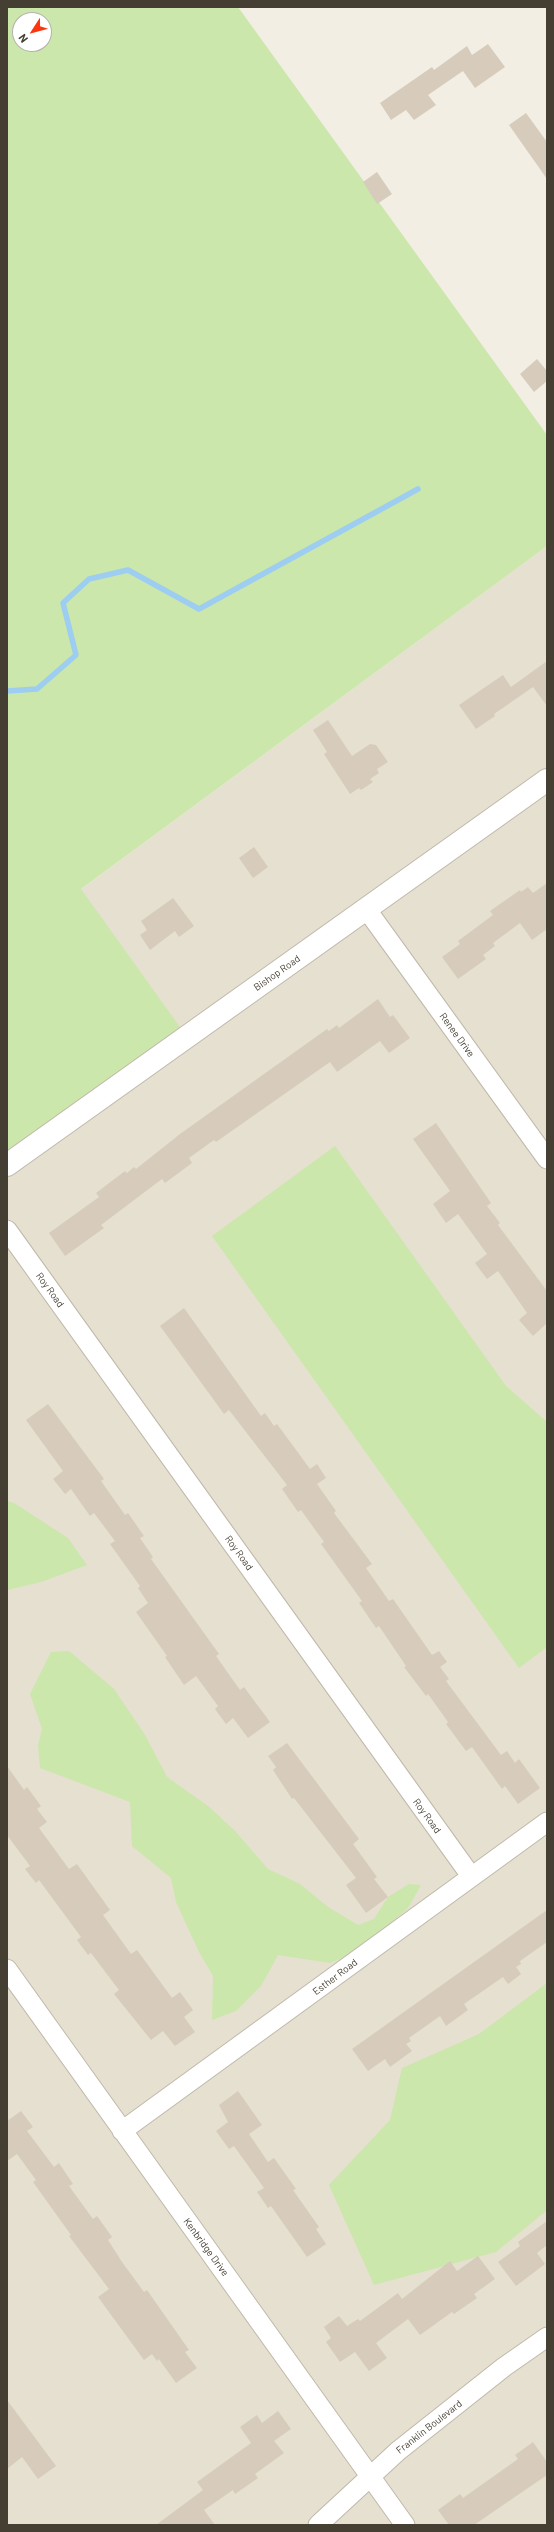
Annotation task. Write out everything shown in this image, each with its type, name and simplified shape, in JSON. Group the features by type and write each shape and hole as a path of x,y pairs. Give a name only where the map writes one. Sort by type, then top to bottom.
{"street":[{"name":"Bishop Road","path":"7,1165 367,910 547,780"},
{"name":"Renee Drive","path":"367,910 547,1159"},
{"name":"Roy Road","path":"7,1230 471,1876"},
{"name":"Esther Road","path":"122,2130 547,1822"},
{"name":"Kenbridge Drive","path":"7,1969 405,2525"},
{"name":"Franklin Boulevard","path":"318,2525 370,2476 504,2367 547,2337"}],"shaded area":[{"path":"547,546 547,2525 7,2525 7,1165 186,1037 80,890"}],"green space":[{"path":"7,7 238,7 547,435 547,546 81,889 187,1037 7,1165"},
{"path":"335,1146 506,1386 547,1422 547,1647 519,1668 212,1236"},
{"path":"7,1501 14,1503 68,1538 87,1565 41,1582 7,1590"},
{"path":"69,1651 114,1689 145,1735 167,1777 208,1806 235,1831 268,1869 300,1884 328,1907 358,1925 374,1919 388,1897 409,1884 421,1885 408,1908 358,1952 330,1963 278,1955 261,1986 236,2011 212,2020 213,1976 199,1952 176,1902 171,1878 132,1846 130,1802 40,1768 38,1745 42,1729 30,1694 51,1652"},
{"path":"547,1983 547,2210 496,2252 374,2285 329,2185 390,2120 402,2068 479,2034"}],"building":[{"path":"488,44 505,67 475,88 463,71 428,95 436,105 414,120 406,110 391,120 380,103 432,67 434,70 467,46 472,55"},
{"path":"526,113 547,142 547,179 509,125"},
{"path":"377,172 392,194 377,204 363,182"},
{"path":"537,359 547,371 547,381 534,392 520,374"},
{"path":"547,661 547,706 533,687 494,714 495,716 476,729 459,705 503,675 511,687"},
{"path":"328,720 352,756 370,744 376,745 388,762 377,769 379,773 370,779 373,782 361,790 359,788 350,794 324,754 327,752 313,730"},
{"path":"254,847 268,867 253,878 239,858"},
{"path":"547,883 547,929 532,940 520,923 493,943 495,946 483,955 486,959 458,979 442,957 460,944 458,941 493,915 490,911 520,890 521,892 528,887 533,893"},
{"path":"173,898 194,926 179,937 175,931 150,950 140,935 147,930 141,921"},
{"path":"378,999 390,1017 393,1015 410,1038 389,1053 380,1041 337,1072 330,1062 216,1142 214,1140 189,1158 192,1163 165,1183 162,1179 101,1225 104,1228 65,1256 49,1233 99,1197 96,1193 125,1171 127,1173 134,1167 136,1169 180,1134 327,1029 329,1031 337,1025 339,1028"},
{"path":"436,1123 491,1203 487,1206 500,1223 498,1225 547,1291 547,1323 533,1336 519,1320 527,1313 498,1271 487,1279 475,1263 487,1254 458,1214 446,1223 433,1204 450,1191 413,1139"},
{"path":"184,1308 261,1416 265,1413 274,1426 277,1424 310,1469 317,1464 326,1478 317,1484 336,1511 334,1513 372,1564 366,1568 389,1601 393,1599 432,1655 439,1651 447,1662 440,1667 449,1679 446,1681 501,1755 507,1751 515,1763 519,1759 540,1788 518,1804 505,1786 502,1789 472,1747 466,1751 446,1724 448,1722 428,1694 426,1696 404,1667 406,1666 379,1626 376,1628 359,1603 362,1601 321,1544 324,1542 301,1510 298,1512 282,1489 287,1485 229,1410 224,1414 160,1326"},
{"path":"48,1404 104,1479 101,1481 125,1515 128,1513 144,1536 140,1538 153,1557 151,1559 219,1654 216,1656 240,1690 244,1687 270,1722 248,1738 233,1718 226,1724 215,1709 218,1706 196,1676 184,1685 165,1657 167,1656 136,1612 148,1603 138,1588 140,1586 110,1544 115,1541 94,1513 90,1516 71,1489 65,1494 53,1479 63,1471 26,1420"},
{"path":"287,1743 359,1839 353,1844 377,1877 374,1879 388,1897 366,1913 346,1885 356,1878 294,1798 292,1799 273,1770 276,1767 268,1756"},
{"path":"7,1766 24,1790 27,1787 41,1806 37,1809 47,1822 39,1828 69,1869 77,1864 110,1910 103,1915 131,1954 137,1950 172,1998 180,1992 193,2010 184,2017 195,2032 175,2046 163,2031 151,2040 114,1994 119,1990 91,1953 88,1955 77,1940 81,1937 39,1880 36,1883 25,1869 30,1866 7,1835"},
{"path":"547,1910 547,1942 520,1961 521,1964 516,1967 521,1974 508,1984 503,1977 464,2004 468,2010 446,2026 440,2016 409,2038 411,2041 406,2044 412,2051 390,2067 385,2059 368,2071 352,2049"},
{"path":"238,2091 262,2125 249,2134 268,2162 274,2158 296,2189 293,2190 319,2227 316,2229 326,2244 307,2257 271,2206 268,2208 257,2192 264,2188 234,2146 229,2149 216,2131 228,2122 219,2105"},
{"path":"21,2111 33,2127 27,2131 54,2167 59,2163 73,2184 69,2186 93,2219 97,2216 112,2237 108,2240 122,2262 144,2292 147,2290 189,2350 185,2352 197,2368 176,2383 159,2359 157,2361 152,2354 144,2360 98,2297 109,2289 69,2236 71,2235 33,2182 36,2180 17,2154 7,2161 7,2121"},
{"path":"547,2221 547,2245 537,2253 545,2264 516,2286 498,2262 520,2246 518,2242"},
{"path":"478,2256 495,2279 474,2294 477,2298 454,2314 452,2312 420,2335 408,2319 376,2343 387,2358 369,2371 355,2352 340,2362 326,2342 331,2338 324,2327 339,2316 347,2326 358,2319 360,2321 398,2293 402,2299 450,2261 457,2271"},
{"path":"7,2400 56,2466 38,2479 22,2457 7,2469"},
{"path":"278,2411 291,2429 274,2441 284,2453 255,2474 258,2478 235,2494 233,2490 204,2510 215,2525 156,2525 203,2490 197,2482 251,2443 240,2427 257,2415 262,2423"},
{"path":"533,2442 547,2462 547,2475 474,2525 449,2525 438,2510 460,2494 463,2498 518,2459 515,2455"}],"waterway":[{"path":"7,691 37,689 76,655 63,603 89,579 128,570 199,609 418,489"}]}
